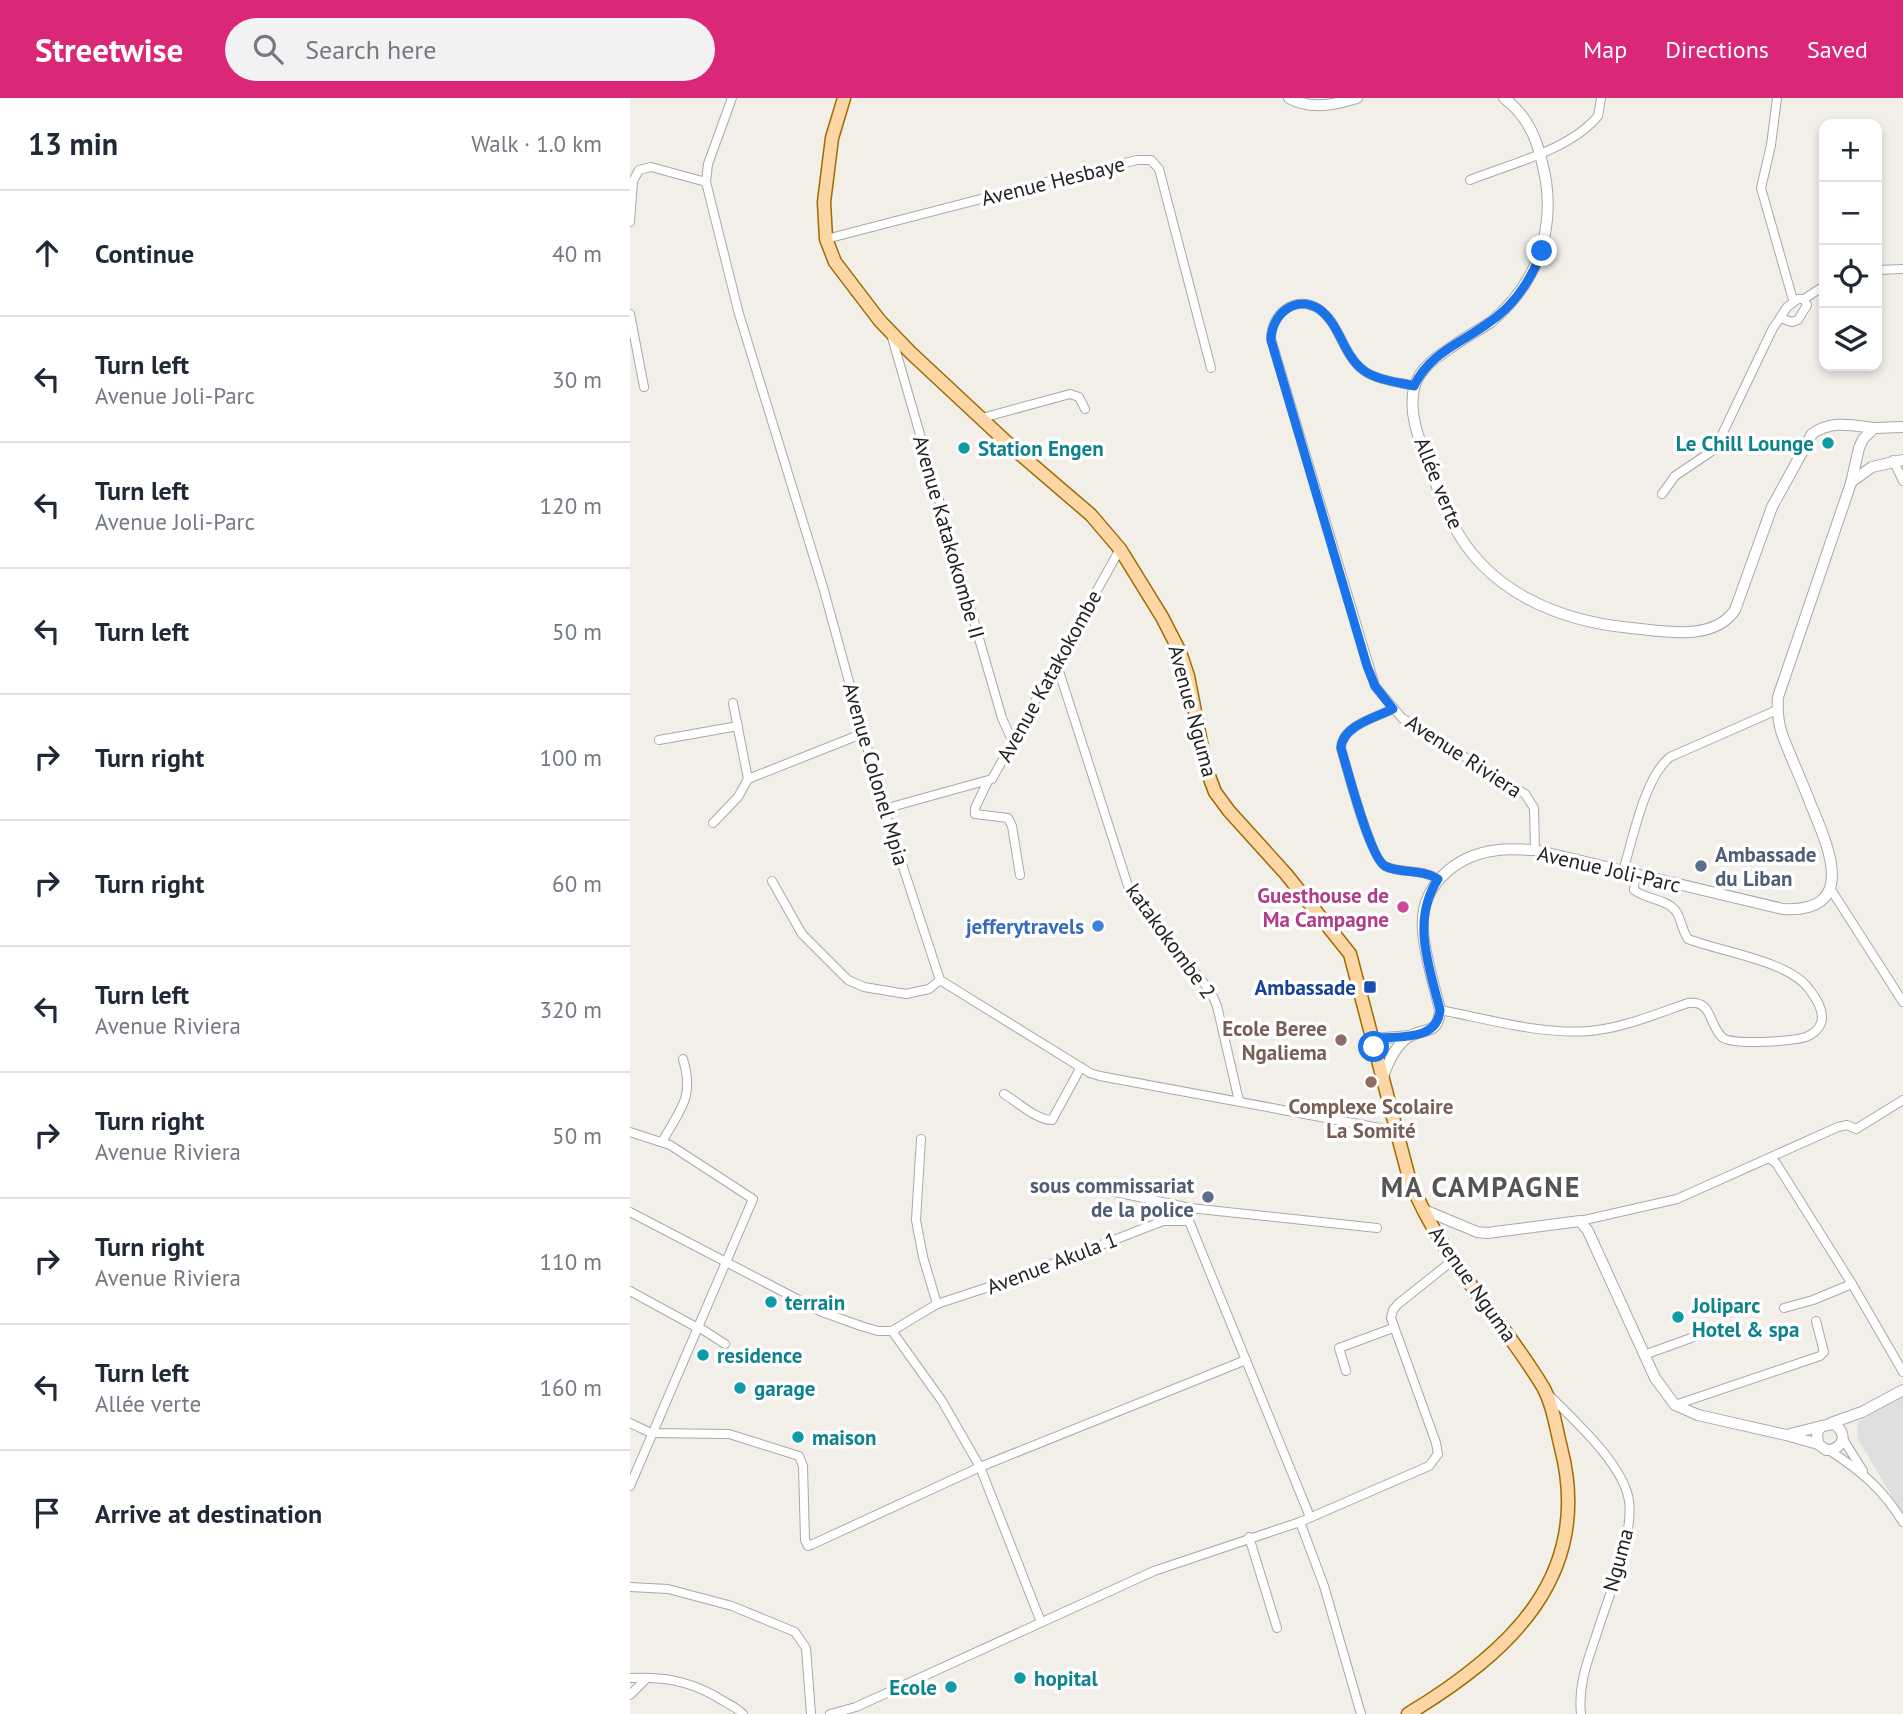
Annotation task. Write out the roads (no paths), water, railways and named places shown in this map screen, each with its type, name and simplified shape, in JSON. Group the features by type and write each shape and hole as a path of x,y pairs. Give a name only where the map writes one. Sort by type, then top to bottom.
{"main road":[{"name":"Avenue Nguma","path":"844,98 832,138 826,178 824,202 826,239 830,253 842,273 891,332 1014,449 1091,515 1120,549 1180,652 1188,676 1206,768 1215,792 1346,948 1353,962 1409,1178 1422,1209 1452,1261 1520,1351 1545,1390 1566,1465 1569,1487 1567,1526 1559,1564 1547,1590 1531,1614 1510,1636 1439,1695 1408,1714"}],"street":[{"name":"Avenue Colonel Mpia","path":"732,98 708,164 706,182 738,314 823,587 884,809 940,980"},
{"path":"1289,98 1318,106 1357,98"},
{"path":"1414,386 1422,369 1489,324 1513,301 1530,278 1542,251 1546,226 1546,187 1541,153 1533,132 1504,98"},
{"path":"1470,180 1573,138 1598,116 1601,98"},
{"path":"1777,98 1771,145 1761,188 1793,300"},
{"name":"Avenue Hesbaye","path":"826,239 1058,179 1137,160 1152,160 1159,169 1211,368"},
{"path":"630,222 633,181 639,170 651,167 706,182"},
{"path":"1882,270 1903,269"},
{"path":"1662,494 1675,475 1717,445 1773,328 1793,300 1804,299 1819,289"},
{"path":"1780,318 1795,322 1807,305 1804,299"},
{"name":"Avenue Riviera","path":"1414,386 1374,376 1360,368 1335,327 1315,307 1298,305 1287,308 1276,317 1271,340 1375,686 1402,718 1525,794 1534,808 1535,850"},
{"path":"630,314 643,387"},
{"name":"Avenue Katakokombe II","path":"891,332 1002,718 1012,740"},
{"name":"Allée verte","path":"1414,386 1415,425 1436,484 1452,522 1484,566 1521,596 1569,617 1600,625 1698,631 1725,621 1739,601 1772,507 1812,434 1821,427 1833,424 1874,428 1903,427"},
{"path":"982,418 1070,394 1079,397 1085,408"},
{"path":"1874,428 1863,439 1851,483 1782,683 1777,710 1782,733 1828,848 1833,867 1830,887 1903,1002"},
{"path":"1851,483 1872,467 1898,460 1903,481"},
{"name":"Avenue Katakokombe","path":"884,809 988,781 995,775 1120,549"},
{"name":"katakokombe 2","path":"1056,662 1130,892 1212,992 1239,1101"},
{"path":"733,703 748,779"},
{"path":"1372,1039 1410,1036 1433,1029 1439,1019 1440,1010 1422,930 1426,904 1438,879 1421,871 1388,867 1379,860 1341,748 1344,737 1352,729 1393,709"},
{"path":"1623,872 1651,781 1661,764 1670,757 1777,710"},
{"path":"659,740 738,726"},
{"path":"713,823 738,797 748,779 864,733"},
{"path":"988,781 975,808 975,814 1009,818 1020,875"},
{"name":"Avenue Joli-Parc","path":"1438,879 1461,861 1484,853 1499,850 1535,850 1783,909 1810,906 1822,898 1830,887"},
{"path":"1440,1010 1549,1030 1582,1032 1628,1023 1688,1003 1698,1003 1707,1009 1720,1034 1728,1040 1785,1041 1808,1037 1821,1025 1820,1004 1802,979 1783,968 1688,939 1681,930 1676,911 1671,906 1642,897 1634,890 1635,875"},
{"path":"772,881 802,934 848,980 864,987 906,994 922,992 940,980 1090,1073 1121,1082 1396,1131"},
{"path":"1383,1077 1395,1050 1410,1036"},
{"path":"662,1142 689,1090 683,1059"},
{"path":"1004,1094 1038,1116 1052,1120 1081,1067"},
{"path":"1422,1209 1477,1232 1487,1233 1580,1221 1677,1199 1796,1144 1847,1125 1856,1129 1903,1100"},
{"path":"630,1132 676,1148 698,1165 752,1197 753,1201 630,1486"},
{"path":"921,1139 916,1220 937,1304"},
{"path":"1766,1160 1776,1163 1852,1284 1903,1372"},
{"path":"1111,1191 1189,1208 1377,1228"},
{"path":"1189,1208 1189,1221 1310,1517"},
{"path":"630,1212 822,1312 869,1329 892,1331 942,1401 980,1467 1041,1622"},
{"name":"Avenue Akula 1","path":"892,1331 937,1304 1013,1279 1163,1221 1189,1221"},
{"path":"1580,1221 1588,1231 1644,1355 1661,1387 1675,1405 1698,1415 1786,1434 1818,1444 1865,1474 1884,1492 1903,1522"},
{"path":"830,1714 857,1710 1154,1571 1300,1522 1429,1466 1438,1454 1436,1443 1393,1328 1392,1310 1452,1261"},
{"path":"1784,1308 1813,1300 1852,1284"},
{"path":"630,1291 725,1344"},
{"path":"1675,1405 1820,1356 1824,1352 1824,1344 1816,1321"},
{"path":"1346,1371 1339,1348 1393,1328"},
{"path":"1644,1355 1691,1338"},
{"path":"630,1423 651,1433 729,1434 799,1457 803,1465 805,1540 808,1546 980,1467 1246,1360"},
{"name":"Nguma","path":"1545,1390 1589,1435 1623,1483 1629,1500 1629,1525 1623,1548 1583,1673 1579,1698 1581,1714"},
{"path":"1786,1434 1826,1425 1862,1412 1903,1390"},
{"path":"1829,1450 1836,1449 1843,1435 1862,1412"},
{"path":"1826,1425 1838,1426 1865,1474"},
{"path":"1818,1444 1816,1436 1826,1425"},
{"path":"1300,1522 1324,1586 1361,1714"},
{"path":"1249,1537 1277,1628"},
{"path":"630,1587 667,1589 732,1606 795,1632 806,1648 811,1714"},
{"path":"630,1678 673,1679 701,1688 743,1714"},
{"path":"630,1695 647,1678"}],"place":[{"name":"Le Chill Lounge","path":"1828,443"},
{"name":"Station Engen","path":"964,448"},
{"name":"Ambassade du Liban","path":"1701,866"},
{"name":"Guesthouse de Ma Campagne","path":"1403,907"},
{"name":"jefferytravels","path":"1098,926"},
{"name":"Ambassade","path":"1370,987"},
{"name":"Ecole Beree Ngaliema","path":"1341,1040"},
{"name":"Complexe Scolaire La Somité","path":"1371,1082"},
{"name":"sous commissariat de la police","path":"1208,1197"},
{"name":"terrain","path":"771,1302"},
{"name":"Joliparc Hotel & spa","path":"1678,1317"},
{"name":"residence","path":"703,1355"},
{"name":"garage","path":"740,1388"},
{"name":"maison","path":"798,1437"},
{"name":"hopital","path":"1020,1678"},
{"name":"Ecole","path":"951,1687"}],"district":[{"name":"MA CAMPAGNE","path":"1481,1186"}]}
